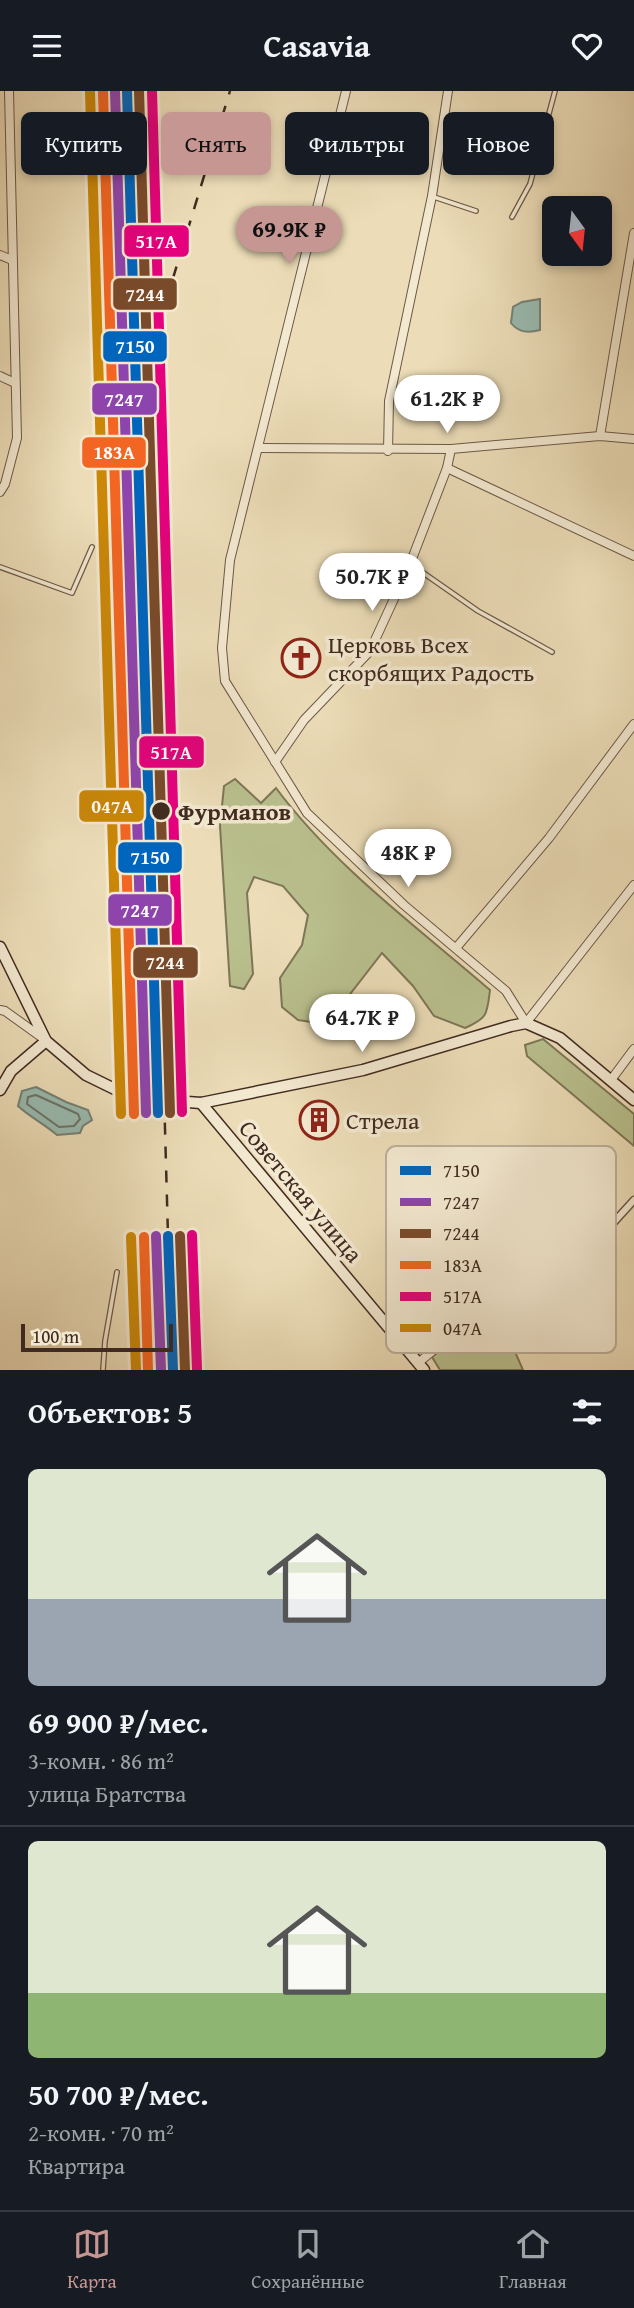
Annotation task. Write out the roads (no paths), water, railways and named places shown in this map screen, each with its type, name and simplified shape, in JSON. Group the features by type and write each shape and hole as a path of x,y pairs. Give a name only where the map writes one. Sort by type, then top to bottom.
{"main road":[{"path":"0,947 46,1041 86,1075 133,1098 201,1104 363,1070 526,1023 560,1038 634,1100"},
{"path":"0,1090 11,1071 46,1041"},
{"name":"Советская улица","path":"201,1104 386,1330"},
{"name":"Советская улица","path":"405,1353 417,1368"}],"street":[{"path":"0,492 5,484 17,438 9,91"},
{"path":"346,91 230,560 222,647 225,681 307,813 404,905 506,991 526,1023 634,885"},
{"path":"388,450 389,401 432,196 447,91"},
{"path":"600,436 634,233"},
{"path":"0,255 12,260"},
{"path":"0,376 15,383"},
{"path":"258,448 451,449 600,436 634,439"},
{"path":"275,762 304,720 370,651 410,564 447,468 451,449"},
{"path":"447,468 634,556"},
{"path":"456,948 549,838 634,724"},
{"path":"0,1010 46,1041"},
{"path":"611,1080 634,1049"},
{"path":"616,1220 634,1200"},
{"path":"417,1368 433,1353"}],"lane":[{"path":"512,217 530,184 555,91"},
{"path":"432,196 476,211"},
{"path":"0,567 72,593 92,547"},
{"path":"410,564 478,611 552,652"},
{"path":"103,1370 105,1341 117,1272"}],"water":[{"path":"540,299 540,330 532,332 517,329 511,323 513,307 522,302"},
{"path":"36,1087 88,1110 92,1120 83,1126 80,1133 57,1135 18,1106 22,1091"}],"railway":[{"path":"136,91 168,1236"},
{"path":"166,301 230,91"}],"place":[{"name":"Церковь Всех скорбящих Радость","path":"301,658"},
{"name":"Фурманов","path":"161,811"},
{"name":"Стрела","path":"319,1120"}]}
